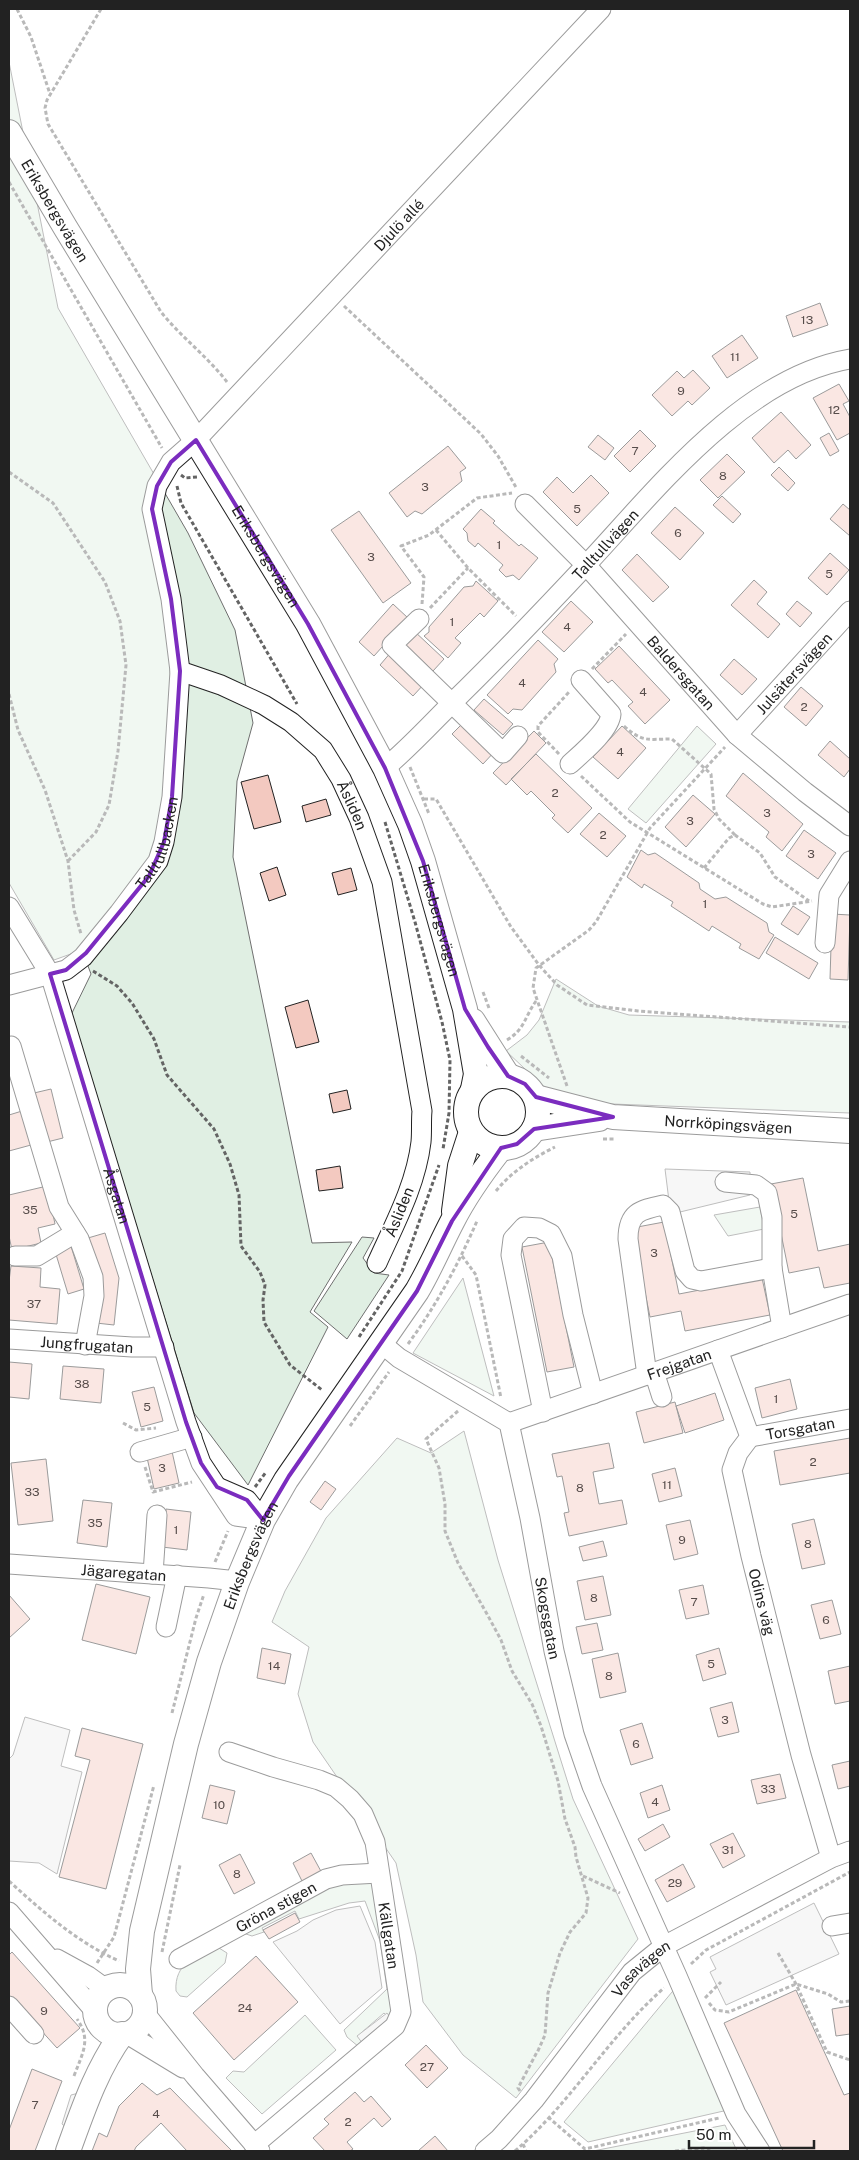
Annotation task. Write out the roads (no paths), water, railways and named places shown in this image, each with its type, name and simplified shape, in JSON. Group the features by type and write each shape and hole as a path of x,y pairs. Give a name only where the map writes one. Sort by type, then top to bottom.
{"main road":[{"name":"Eriksbergsvägen","path":"9,132 308,624 385,768 410,824 423,861 465,1009 476,1074 473,1090"},
{"name":"Eriksbergsvägen","path":"465,1009 508,1076"},
{"path":"508,1076 525,1084 536,1097 539,1114 534,1130 527,1138 517,1144 501,1148 486,1144 471,1132 466,1105 473,1090 487,1078 508,1076"},
{"name":"Norrköpingsvägen","path":"536,1097 613,1117 848,1130"},
{"name":"Norrköpingsvägen","path":"534,1130 613,1117"},
{"name":"Eriksbergsvägen","path":"452,1221 460,1166 471,1132"},
{"name":"Eriksbergsvägen","path":"142,2004 138,1969 142,1931 186,1744 209,1662 237,1582 263,1520 286,1480 390,1350 452,1221 480,1175 501,1148"},
{"name":"Eriksbergsvägen","path":"108,1988 125,1964 142,1931"},
{"path":"68,2151 82,2082 88,2015 98,1997 108,1988 126,1985 142,2004 140,2025 125,2034 82,2082"},
{"path":"88,2015 111,2033 125,2034"}],"street":[{"name":"Djulö allé","path":"196,440 601,9"},
{"name":"Talltullvägen","path":"385,768 527,628 663,481 726,422 764,394 806,372 836,361 850,359"},
{"path":"180,671 171,599 152,509 158,486 171,462 196,440"},
{"name":"Baldersgatan","path":"525,504 586,565 737,735 805,792 850,826"},
{"name":"Julsätersvägen","path":"737,735 850,611"},
{"path":"419,619 392,644 503,753 518,736"},
{"name":"Talltullbacken","path":"9,985 66,970 86,953 143,883 158,861 164,842 172,797 180,671"},
{"name":"Åsliden","path":"180,671 264,705 291,722 323,750 341,778 359,818 382,882 422,1111 421,1142 413,1176 403,1205 377,1263"},
{"path":"570,764 604,729 611,717 611,714 581,680"},
{"path":"825,943 829,896 850,861"},
{"name":"Åsgatan","path":"9,907 50,974 201,1463 217,1487 247,1500 263,1520"},
{"path":"11,1046 15,1080 59,1207 75,1233 94,1277 94,1296 85,1345"},
{"path":"725,1182 756,1185 767,1193 772,1217 772,1268 782,1328"},
{"path":"662,1397 650,1374 628,1239 628,1224 634,1215 648,1208 663,1205 670,1212 685,1271 692,1280 701,1281 772,1268"},
{"path":"543,1412 511,1255 513,1238 524,1227 539,1228 551,1234 562,1256 573,1315 593,1394"},
{"path":"15,1256 37,1256 75,1233"},
{"name":"Frejgatan","path":"509,1423 850,1304"},
{"name":"Jungfrugatan","path":"9,1340 85,1345 164,1347"},
{"path":"390,1350 470,1401 509,1423"},
{"path":"718,1350 750,1437"},
{"name":"Torsgatan","path":"750,1437 850,1419"},
{"name":"Skogsgatan","path":"509,1423 530,1518 554,1650 574,1734 592,1786 664,1946 736,2114 760,2151"},
{"path":"140,1452 192,1437"},
{"name":"Odins väg","path":"750,1437 738,1453 732,1470 751,1556 801,1755 831,1858"},
{"path":"153,1574 157,1515"},
{"name":"Jägaregatan","path":"9,1564 177,1575 237,1582"},
{"path":"166,1627 177,1575"},
{"name":"Källgatan","path":"229,1752 336,1787 354,1804 370,1826 375,1842 401,2012 394,2026 257,2148"},
{"name":"Vasavägen","path":"485,2151 500,2139 532,2102 632,1972 664,1946 753,1901 831,1858 850,1851"},
{"name":"Gröna stigen","path":"170,1959 326,1879 342,1874 379,1873"},
{"path":"11,1917 47,1954 88,2015"},
{"path":"832,1926 850,1923"},
{"path":"47,1954 108,1988"},
{"path":"142,2004 195,2076 257,2148"},
{"path":"9,2006 34,2034"},
{"path":"125,2034 195,2076"}]}
